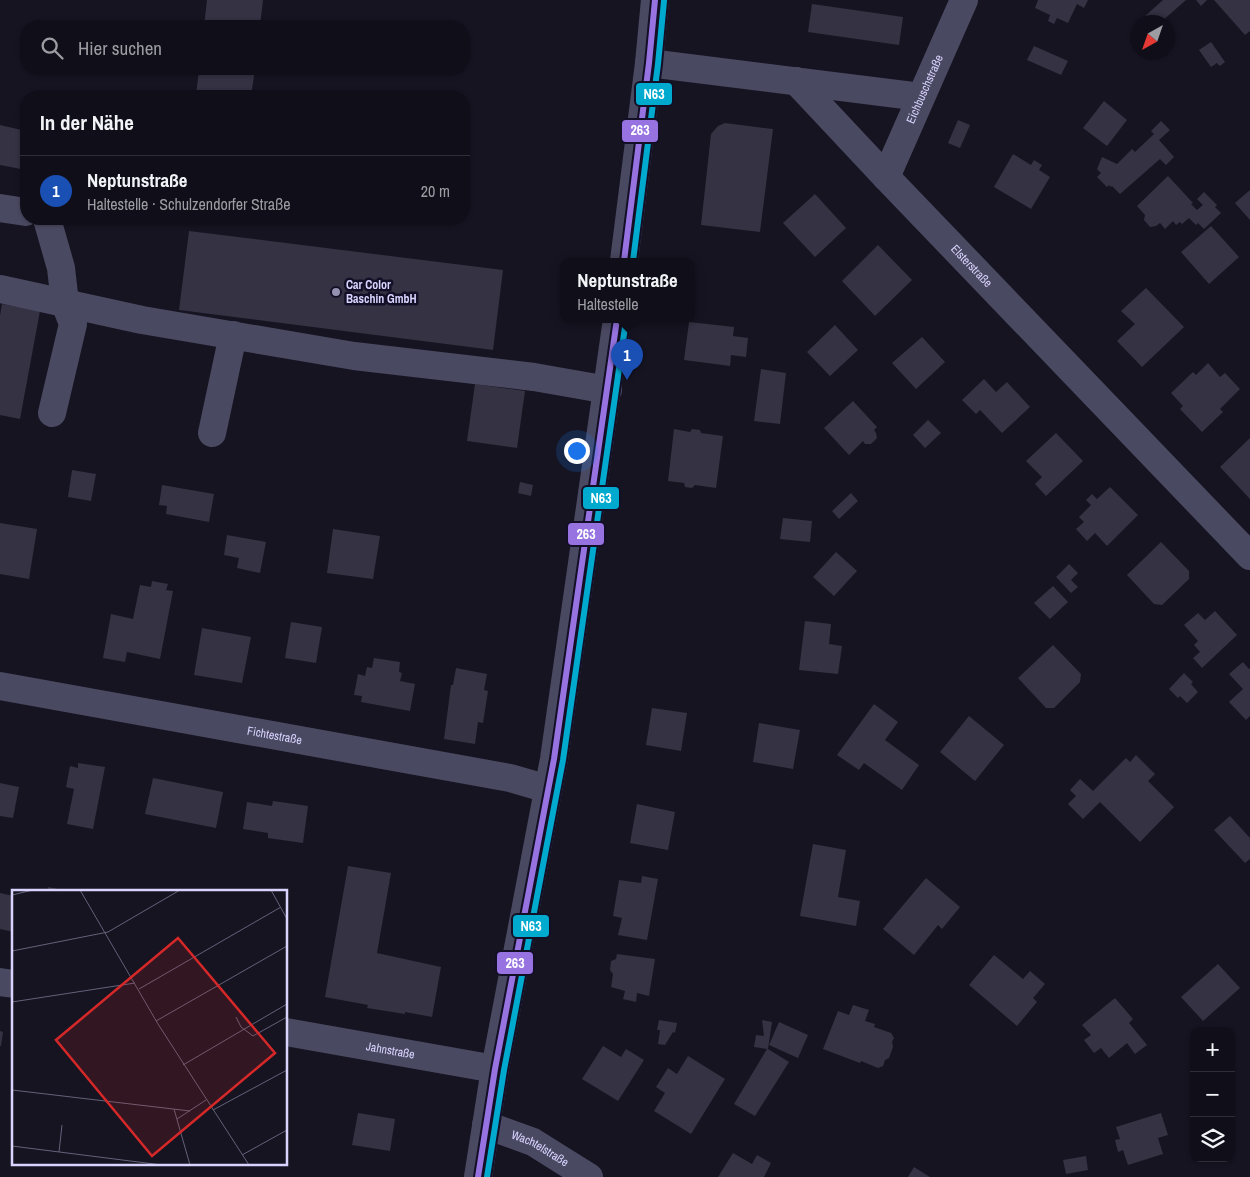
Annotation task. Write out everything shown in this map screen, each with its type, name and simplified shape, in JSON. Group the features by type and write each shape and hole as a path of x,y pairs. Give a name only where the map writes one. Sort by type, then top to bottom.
{"street":[{"path":"624,258 655,0"},
{"name":"Eichbuschstraße","path":"886,177 964,0"},
{"path":"649,63 921,97"},
{"name":"Elsterstraße","path":"796,81 1250,556"},
{"path":"0,208 20,211"},
{"path":"49,225 61,268 65,303 73,324 52,413"},
{"path":"0,289 142,320 354,356 534,377 608,390"},
{"path":"478,1177 495,1069 554,759 616,323"},
{"path":"212,434 233,335"},
{"name":"Fichtestraße","path":"0,686 510,778 548,789"},
{"name":"Jahnstraße","path":"288,1032 495,1069"},
{"name":"Wachtelstraße","path":"486,1125 533,1142 589,1177"}],"building":[{"path":"207,0 263,0 261,20 205,20"},
{"path":"1038,0 1088,0 1084,8 1077,4 1068,23 1057,18 1054,24 1048,21 1050,15 1035,8"},
{"path":"1163,0 1186,0 1169,15 1146,15"},
{"path":"1196,0 1207,0 1201,6"},
{"path":"1214,0 1250,0 1250,31 1245,35"},
{"path":"812,4 903,17 899,45 808,32"},
{"path":"1211,42 1225,62 1220,66 1217,63 1211,67 1199,50"},
{"path":"1034,46 1068,61 1061,75 1027,60"},
{"path":"198,75 254,75 252,90 197,90"},
{"path":"1104,101 1127,120 1107,146 1083,128"},
{"path":"958,120 970,125 960,148 948,143"},
{"path":"1161,121 1170,130 1159,140 1174,157 1166,165 1160,159 1120,194 1112,186 1109,185 1107,187 1097,177 1101,173 1097,169 1102,157 1117,164 1132,149 1135,152 1154,134 1151,131"},
{"path":"725,123 773,129 760,232 701,225 711,134 718,126"},
{"path":"0,125 20,130 20,169 0,165"},
{"path":"1013,154 1031,165 1034,160 1042,165 1039,170 1050,177 1031,209 994,187"},
{"path":"1168,176 1197,210 1203,205 1197,199 1204,192 1217,205 1215,207 1221,213 1204,229 1198,223 1196,225 1189,218 1182,224 1180,222 1176,225 1173,221 1165,229 1160,223 1150,227 1144,220 1145,215 1137,206"},
{"path":"1250,190 1250,220 1235,203"},
{"path":"815,194 846,228 815,257 783,223"},
{"path":"1211,226 1239,257 1209,284 1181,252"},
{"path":"189,231 503,270 493,350 179,310"},
{"path":"878,245 912,280 875,316 842,281"},
{"path":"1146,288 1184,327 1142,367 1117,341 1135,324 1121,311"},
{"path":"2,304 40,311 20,419 0,415 0,315"},
{"path":"689,323 734,327 733,336 748,338 746,357 731,355 730,366 684,360"},
{"path":"835,325 858,350 830,376 807,352"},
{"path":"922,337 945,362 916,389 892,363"},
{"path":"1208,363 1220,377 1225,373 1240,389 1220,409 1223,412 1202,432 1180,409 1183,406 1171,393 1193,372 1196,375"},
{"path":"761,369 786,373 780,424 754,421"},
{"path":"984,379 996,392 1007,382 1030,407 1002,433 980,410 976,414 962,400"},
{"path":"475,384 525,391 517,448 467,441"},
{"path":"853,401 877,427 874,430 877,438 871,444 865,444 863,441 849,455 824,428"},
{"path":"928,420 941,433 925,448 913,435"},
{"path":"674,429 690,432 692,429 700,430 701,433 723,436 716,488 695,485 692,488 685,487 684,483 668,481"},
{"path":"1056,433 1083,461 1046,496 1035,484 1042,477 1026,461"},
{"path":"1250,438 1250,499 1220,467"},
{"path":"72,470 96,474 91,501 68,497"},
{"path":"520,482 533,485 531,496 518,493"},
{"path":"162,485 214,494 209,522 166,514 167,506 159,505"},
{"path":"1110,487 1138,515 1107,546 1095,533 1087,541 1076,529 1084,522 1079,517 1091,505 1086,500 1092,494 1097,499"},
{"path":"851,493 858,501 839,519 832,511"},
{"path":"783,518 812,521 810,542 780,539"},
{"path":"0,523 37,529 29,579 0,574"},
{"path":"333,529 380,536 373,579 327,573"},
{"path":"227,535 266,542 260,573 237,568 239,558 224,555"},
{"path":"1161,542 1189,571 1189,579 1162,605 1154,604 1127,575"},
{"path":"836,552 857,571 834,596 813,577"},
{"path":"1069,564 1078,573 1071,580 1078,587 1071,593 1056,577"},
{"path":"152,581 168,584 166,590 173,591 160,659 127,652 125,662 103,658 111,614 133,619 140,585 151,587"},
{"path":"1053,586 1068,602 1050,619 1034,603"},
{"path":"1215,611 1237,635 1202,668 1193,658 1200,652 1194,645 1198,641 1184,625 1198,613 1205,620"},
{"path":"805,621 831,624 829,644 842,646 838,674 799,670"},
{"path":"291,622 322,627 316,663 285,658"},
{"path":"202,628 251,637 242,683 194,675"},
{"path":"1053,645 1081,674 1080,682 1054,708 1046,708 1018,678"},
{"path":"374,658 400,662 399,672 402,673 400,681 415,684 410,711 361,702 362,696 354,695 358,674 365,676 367,667 372,668"},
{"path":"1243,662 1250,668 1250,716 1246,720 1229,702 1243,689 1229,674"},
{"path":"456,668 487,674 484,690 488,691 483,723 478,722 475,744 444,739 451,685 453,685"},
{"path":"1184,673 1193,682 1191,684 1198,692 1187,703 1180,696 1178,698 1169,689"},
{"path":"874,704 898,722 885,740 919,765 902,790 864,763 859,770 837,755"},
{"path":"652,708 687,713 681,751 646,745"},
{"path":"969,716 1004,745 975,781 940,752"},
{"path":"759,723 800,730 793,769 753,762"},
{"path":"1136,755 1155,774 1148,781 1174,807 1140,842 1100,802 1083,819 1068,804 1076,796 1070,790 1080,779 1093,791 1126,758 1130,762"},
{"path":"78,763 105,767 93,829 67,824 74,789 66,787 70,766 78,768"},
{"path":"153,778 223,792 216,828 145,814"},
{"path":"0,783 19,787 13,818 0,816"},
{"path":"273,801 308,806 303,843 268,838 268,833 243,829 247,802 272,806"},
{"path":"637,804 675,812 668,850 630,843"},
{"path":"1230,816 1250,838 1250,859 1245,863 1214,830"},
{"path":"813,844 846,850 838,897 860,901 856,926 800,916"},
{"path":"348,866 391,873 377,953 441,967 432,1017 367,1008 368,1005 325,997"},
{"path":"642,876 658,879 647,940 618,935 622,918 613,916 619,880 641,883"},
{"path":"926,878 960,907 942,929 938,925 914,955 883,929"},
{"path":"48,887 63,890 47,890"},
{"path":"0,893 12,896 12,932 0,929"},
{"path":"617,954 655,959 649,996 637,993 636,1002 623,999 625,991 611,987 613,974 610,970 611,961 616,959"},
{"path":"994,955 1023,979 1030,971 1045,984 1033,998 1037,1002 1017,1026 969,985"},
{"path":"1218,964 1240,988 1203,1021 1181,997"},
{"path":"1115,998 1133,1019 1129,1023 1147,1045 1135,1054 1127,1043 1109,1058 1101,1048 1094,1053 1084,1040 1091,1035 1082,1025"},
{"path":"853,1005 869,1010 865,1021 875,1024 874,1027 891,1033 894,1038 889,1058 885,1060 883,1066 878,1068 861,1061 860,1063 823,1049 838,1011 849,1015"},
{"path":"659,1020 677,1023 675,1033 673,1032 665,1045 658,1044 660,1030 657,1030"},
{"path":"762,1020 772,1022 768,1049 789,1062 755,1116 734,1104 767,1049 754,1047 756,1035 764,1036"},
{"path":"779,1022 808,1035 798,1058 769,1045"},
{"path":"0,1031 3,1032 1,1046 0,1046"},
{"path":"603,1046 621,1057 626,1049 644,1060 618,1101 582,1079"},
{"path":"688,1056 725,1079 691,1134 654,1111 665,1093 656,1087 668,1068 677,1074"},
{"path":"358,1113 395,1119 390,1151 352,1145"},
{"path":"1161,1113 1168,1135 1158,1138 1163,1154 1128,1165 1123,1150 1118,1152 1115,1140 1120,1139 1116,1127"},
{"path":"733,1153 752,1164 757,1155 771,1163 764,1177 718,1177"},
{"path":"1086,1156 1088,1170 1066,1174 1063,1160"},
{"path":"914,1167 930,1177 908,1177"}],"transit line":[{"name":"263","path":"624,258 655,0"},
{"name":"N63","path":"633,258 664,1"},
{"name":"263","path":"478,1177 495,1069 554,759 616,323"},
{"name":"N63","path":"487,1177 504,1070 563,760 626,323"}],"place":[{"name":"Car Color Baschin GmbH","path":"336,292"},
{"name":"Neptunstraße","path":"627,380"}]}
